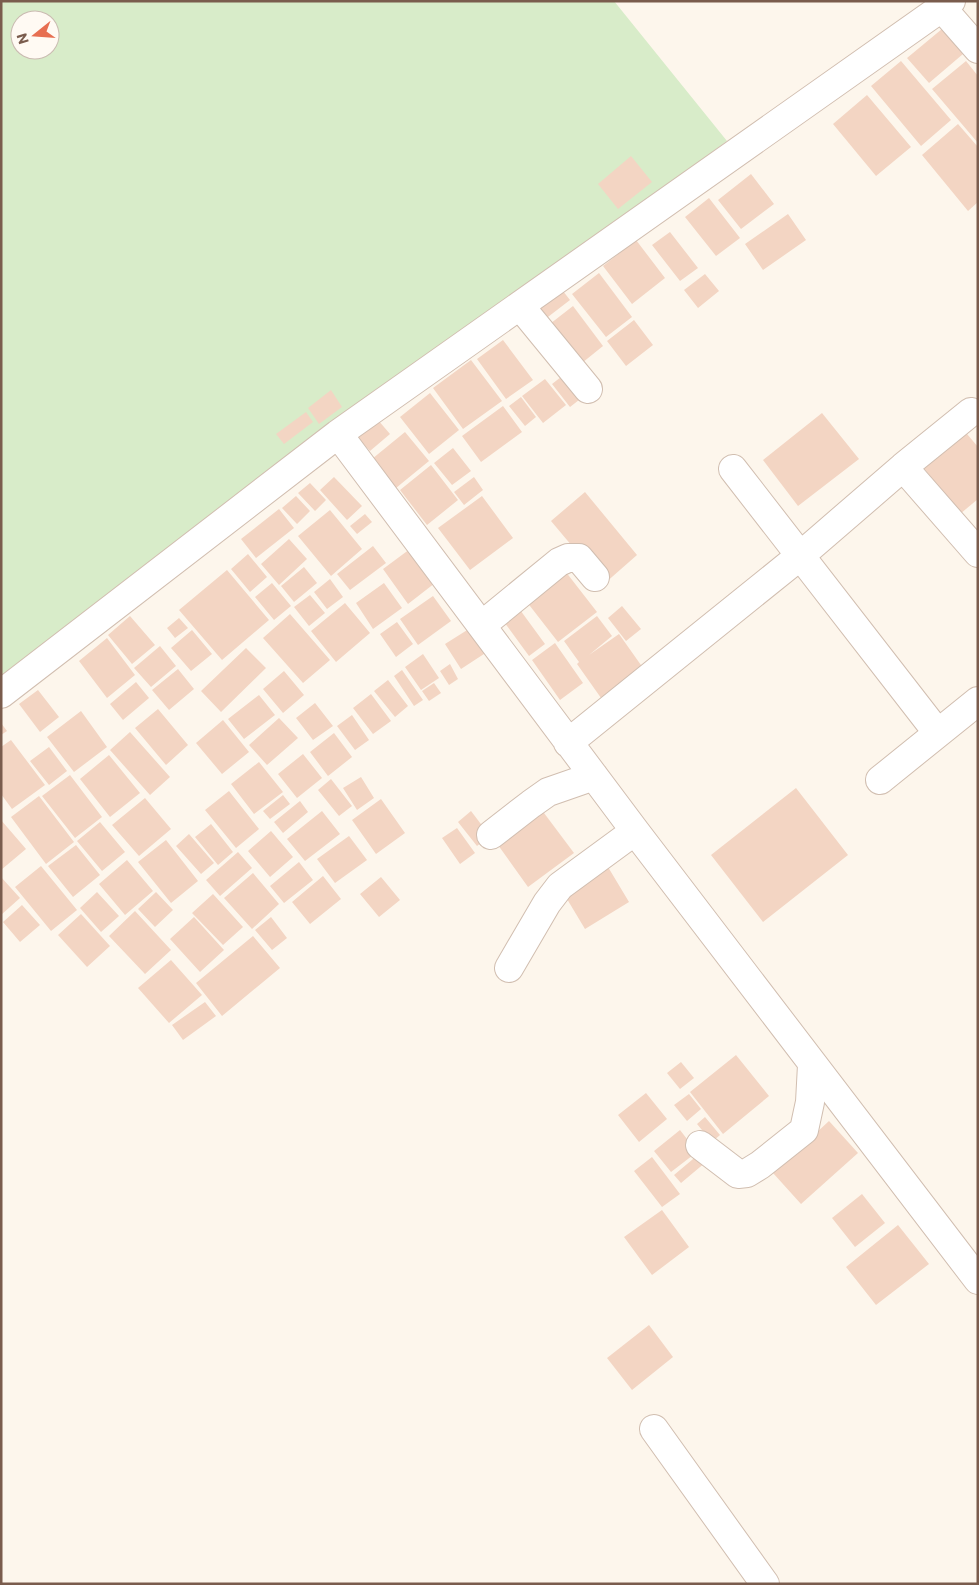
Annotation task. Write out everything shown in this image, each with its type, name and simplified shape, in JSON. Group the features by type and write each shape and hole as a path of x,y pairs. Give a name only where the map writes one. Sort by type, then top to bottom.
{"street":[{"path":"1,694 338,434 947,5 978,49"},
{"path":"520,306 588,388"},
{"path":"568,743 800,556 903,467 971,412"},
{"path":"338,434 568,743 978,1280"},
{"path":"903,467 978,553"},
{"path":"734,469 937,732"},
{"path":"482,625 559,562 568,558 579,558 595,577"},
{"path":"880,780 937,732 978,701"},
{"path":"491,835 548,792 594,776"},
{"path":"509,968 547,903 560,886 635,831"},
{"path":"700,1145 738,1174 748,1173 760,1166 804,1130 810,1102 812,1065"},
{"path":"654,1429 765,1584"}],"green space":[{"path":"1,1 614,1 727,141 1,681"}],"building":[{"path":"942,29 963,54 929,83 907,58"},
{"path":"901,61 951,120 921,146 871,86"},
{"path":"966,61 978,76 978,143 932,89"},
{"path":"867,95 911,147 876,176 833,124"},
{"path":"958,124 978,147 978,202 968,211 922,155"},
{"path":"631,156 652,182 618,209 598,184"},
{"path":"751,174 774,204 741,229 718,200"},
{"path":"709,198 740,238 716,256 685,217"},
{"path":"788,214 806,240 763,270 745,244"},
{"path":"670,232 698,268 680,281 652,245"},
{"path":"636,240 665,278 632,304 603,266"},
{"path":"599,273 632,317 606,337 572,294"},
{"path":"705,274 719,291 698,308 684,290"},
{"path":"559,286 570,300 544,320 533,306"},
{"path":"573,306 603,346 577,367 546,327"},
{"path":"634,320 653,345 626,366 607,341"},
{"path":"503,340 533,380 506,399 477,359"},
{"path":"471,360 502,401 463,429 433,388"},
{"path":"570,370 588,393 570,407 552,384"},
{"path":"545,379 566,405 543,423 522,396"},
{"path":"331,390 342,407 319,424 308,408"},
{"path":"430,393 459,430 429,454 400,417"},
{"path":"521,397 536,417 525,426 509,406"},
{"path":"503,406 522,432 481,462 462,436"},
{"path":"306,412 313,422 284,444 276,434"},
{"path":"822,413 859,459 798,506 763,460"},
{"path":"378,420 390,434 370,451 357,437"},
{"path":"962,428 978,447 978,499 960,514 919,462"},
{"path":"405,432 429,461 396,488 372,459"},
{"path":"453,448 471,471 452,485 434,463"},
{"path":"431,465 458,500 427,525 400,490"},
{"path":"334,477 362,506 347,520 320,490"},
{"path":"474,477 483,490 464,505 454,492"},
{"path":"310,483 326,500 315,511 298,493"},
{"path":"585,492 637,555 604,584 551,521"},
{"path":"296,496 310,511 297,524 282,508"},
{"path":"482,496 513,538 470,570 438,528"},
{"path":"279,509 294,528 256,558 241,539"},
{"path":"330,510 362,549 331,576 298,536"},
{"path":"365,514 372,522 357,534 350,526"},
{"path":"289,539 307,559 279,585 261,564"},
{"path":"373,546 386,563 350,590 337,574"},
{"path":"410,549 435,583 408,604 383,569"},
{"path":"248,554 267,577 250,592 231,569"},
{"path":"304,567 317,583 294,602 281,586"},
{"path":"562,567 597,612 558,642 523,597"},
{"path":"227,570 269,620 222,660 179,610"},
{"path":"330,579 343,597 327,609 314,592"},
{"path":"272,583 291,606 274,620 255,597"},
{"path":"384,583 402,608 373,629 356,603"},
{"path":"310,595 325,613 309,626 294,607"},
{"path":"433,596 451,621 418,645 400,619"},
{"path":"345,603 370,633 336,662 311,631"},
{"path":"515,603 545,644 529,656 499,615"},
{"path":"622,606 641,629 626,641 608,618"},
{"path":"290,614 330,660 303,683 263,638"},
{"path":"130,616 155,645 132,664 108,635"},
{"path":"597,616 612,636 589,655 619,634 648,675 606,705 577,664 579,662 564,641"},
{"path":"179,618 188,628 175,638 167,628"},
{"path":"397,622 413,644 396,657 380,634"},
{"path":"472,627 487,652 461,669 445,644"},
{"path":"192,630 212,654 191,671 171,648"},
{"path":"107,638 135,675 107,698 79,661"},
{"path":"555,643 583,683 560,700 532,660"},
{"path":"160,646 176,666 151,687 134,668"},
{"path":"246,648 266,668 221,712 201,691"},
{"path":"423,654 439,678 421,690 405,667"},
{"path":"450,664 458,679 449,685 440,671"},
{"path":"178,669 194,689 169,710 152,690"},
{"path":"402,670 423,700 414,706 394,676"},
{"path":"284,671 304,695 283,713 263,689"},
{"path":"388,680 408,706 395,717 374,691"},
{"path":"136,682 149,698 123,720 110,704"},
{"path":"434,683 441,693 429,701 422,691"},
{"path":"38,690 59,717 40,732 19,704"},
{"path":"371,694 391,721 373,734 353,708"},
{"path":"259,695 275,715 244,739 228,719"},
{"path":"315,703 333,726 313,740 296,718"},
{"path":"158,709 188,745 166,765 135,728"},
{"path":"81,711 107,747 74,772 47,737"},
{"path":"352,715 369,740 355,750 337,726"},
{"path":"279,718 298,738 267,765 249,745"},
{"path":"223,720 249,752 222,774 196,743"},
{"path":"1,723 7,731 1,735"},
{"path":"130,732 170,777 150,795 110,750"},
{"path":"334,733 352,757 328,776 310,752"},
{"path":"11,740 45,785 12,809 1,794 1,747"},
{"path":"49,747 67,771 49,785 30,761"},
{"path":"303,754 322,778 297,798 278,774"},
{"path":"109,755 140,793 110,817 80,779"},
{"path":"259,762 283,792 254,814 231,784"},
{"path":"70,775 102,817 75,838 42,796"},
{"path":"361,777 374,798 357,810 343,788"},
{"path":"331,779 352,806 339,816 318,790"},
{"path":"796,788 848,855 763,922 711,855"},
{"path":"229,791 259,829 236,848 205,810"},
{"path":"283,795 290,804 270,819 263,811"},
{"path":"39,796 74,842 46,864 11,817"},
{"path":"145,798 171,829 139,856 112,825"},
{"path":"381,799 405,833 376,854 352,820"},
{"path":"300,801 308,812 283,833 274,822"},
{"path":"538,805 574,853 528,887 493,838"},
{"path":"322,811 340,834 305,861 287,839"},
{"path":"471,811 490,836 477,846 458,822"},
{"path":"1,820 26,849 1,870"},
{"path":"100,822 125,852 102,871 77,841"},
{"path":"211,824 233,852 218,865 195,837"},
{"path":"457,828 475,853 460,864 442,838"},
{"path":"271,831 293,857 270,877 248,851"},
{"path":"189,834 214,863 201,874 176,846"},
{"path":"349,836 367,860 335,883 317,859"},
{"path":"166,840 198,881 171,903 138,862"},
{"path":"76,845 100,875 73,897 48,866"},
{"path":"238,852 252,868 220,896 206,880"},
{"path":"127,860 153,891 125,915 99,884"},
{"path":"299,862 313,880 284,903 270,886"},
{"path":"605,862 629,902 585,929 561,889"},
{"path":"41,866 77,910 51,931 15,887"},
{"path":"253,873 279,904 252,929 224,898"},
{"path":"323,876 341,899 310,924 292,902"},
{"path":"1,877 20,898 1,915"},
{"path":"381,877 400,900 379,917 360,894"},
{"path":"97,892 119,916 101,932 80,908"},
{"path":"156,892 173,910 155,927 138,909"},
{"path":"213,894 243,927 223,945 192,913"},
{"path":"22,905 40,925 20,942 3,922"},
{"path":"135,911 171,950 145,974 109,936"},
{"path":"81,914 110,946 87,967 58,935"},
{"path":"194,917 224,950 200,972 170,939"},
{"path":"271,917 287,938 272,950 255,930"},
{"path":"253,936 280,968 222,1016 196,983"},
{"path":"171,960 202,995 169,1023 138,988"},
{"path":"205,1002 216,1016 183,1040 172,1025"},
{"path":"736,1055 769,1096 723,1134 690,1092"},
{"path":"681,1062 694,1078 680,1089 667,1073"},
{"path":"646,1093 667,1119 639,1142 618,1115"},
{"path":"689,1094 701,1109 687,1121 674,1105"},
{"path":"705,1117 720,1135 712,1142 697,1124"},
{"path":"829,1121 858,1153 801,1204 773,1173"},
{"path":"680,1130 697,1152 671,1172 654,1151"},
{"path":"699,1154 706,1162 681,1183 674,1175"},
{"path":"652,1157 680,1194 662,1207 634,1171"},
{"path":"862,1194 885,1223 855,1247 832,1218"},
{"path":"662,1210 689,1247 652,1275 624,1237"},
{"path":"898,1225 929,1264 876,1305 846,1267"},
{"path":"649,1325 673,1357 632,1390 607,1358"}]}
